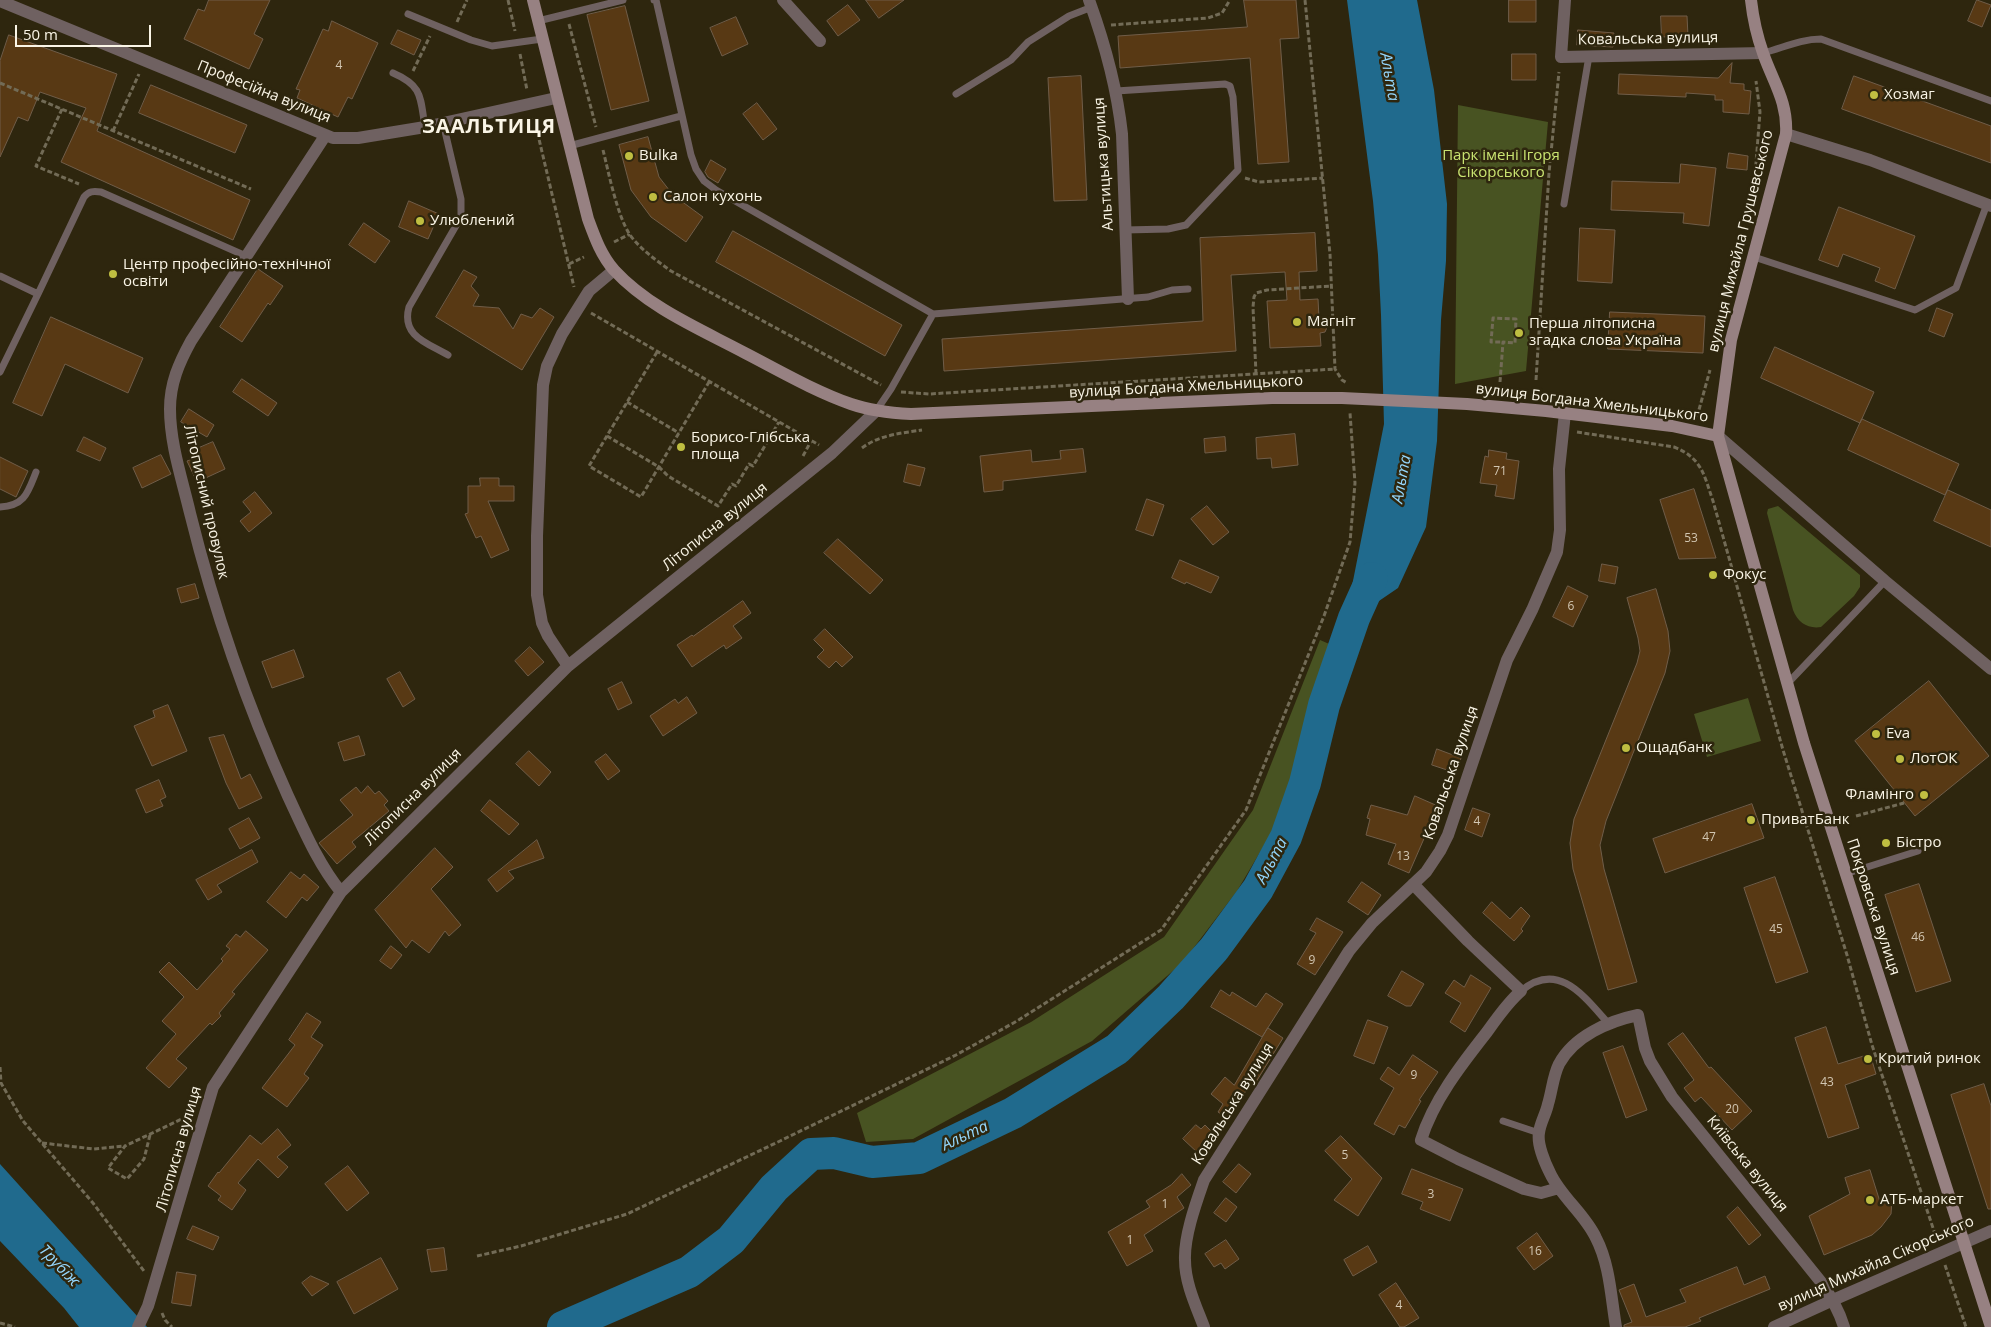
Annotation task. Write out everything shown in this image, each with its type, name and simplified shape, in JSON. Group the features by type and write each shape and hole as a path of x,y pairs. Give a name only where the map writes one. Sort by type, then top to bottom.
{"main road":[{"name":"вулиця Богдана Хмельницького","path":"533,0 556,98 595,240 614,270 674,316 803,383 845,402 893,414 940,414 1272,398 1364,399 1467,404 1566,413 1694,430 1718,436"},
{"name":"вулиця Михайла Грушевського","path":"1718,436 1732,340 1786,134 1787,117 1783,101 1763,53 1751,0"},
{"name":"Покровська вулиця","path":"1718,436 1787,684 1845,874 1991,1327"}],"street":[{"path":"783,0 820,41"},
{"name":"Ковальська вулиця","path":"1565,0 1560,56 1763,53"},
{"name":"Професійна вулиця","path":"0,2 47,19 325,136 344,140 444,123 529,98 556,98"},
{"name":"Альтицька вулиця","path":"1090,4 1099,26 1116,91 1122,134 1128,299"},
{"path":"1786,134 1870,160 1989,205"},
{"name":"Літописний провулок","path":"325,136 204,319 177,367 170,397 172,434 203,566 248,699 272,760 298,818 323,866 341,892"},
{"path":"568,666 548,636 539,611 537,575 538,504 544,377 550,357 589,291 614,270"},
{"name":"Літописна вулиця","path":"138,1327 154,1289 213,1087 341,892 568,666 832,453 876,411"},
{"name":"Ковальська вулиця","path":"1204,1327 1189,1283 1185,1259 1198,1198 1213,1166 1349,951 1372,923 1433,863 1448,835 1507,660 1532,610 1557,552 1560,530 1559,469 1566,413"},
{"name":"вулиця Богдана Хмельницького","path":"1718,436 1885,582 1991,670"},
{"path":"1413,884 1468,941 1521,991 1478,1043 1430,1117 1421,1140 1524,1189 1540,1193 1559,1188"},
{"name":"Київська вулиця","path":"1608,1024 1638,1015 1645,1048 1650,1061 1672,1097 1806,1262 1833,1300 1844,1327"},
{"path":"1608,1024 1581,1040 1561,1060 1555,1074 1547,1110 1539,1133 1549,1170 1559,1188 1589,1226 1602,1250 1616,1327"},
{"name":"вулиця Михайла Сікорського","path":"1774,1327 1991,1231"}],"lane":[{"path":"538,21 623,0"},
{"path":"657,0 681,116 696,169 704,181 754,213 933,314 1128,299 1148,297 1172,290 1188,289"},
{"path":"956,94 1011,60 1028,42 1090,4"},
{"path":"408,14 470,40 492,46 542,39"},
{"path":"1763,53 1797,41 1821,39 1991,101"},
{"path":"1564,204 1589,56"},
{"path":"393,73 409,80 417,89 425,127"},
{"path":"1116,91 1218,84 1230,86 1233,97 1238,170 1186,226 1168,229 1125,230"},
{"path":"569,146 681,116"},
{"path":"444,123 461,199 461,217 409,307 407,318 415,336 448,355"},
{"path":"0,372 84,198 89,192 101,192 246,256"},
{"path":"1754,257 1904,308 1915,310 1956,288 1989,205"},
{"path":"0,276 38,294"},
{"path":"876,411 933,314"},
{"path":"0,507 13,506 21,501 29,490 36,472"},
{"path":"1787,684 1885,582"},
{"path":"1845,874 1918,851"},
{"path":"1521,991 1537,980 1556,978 1575,990 1608,1024"},
{"path":"1503,1121 1539,1133"}],"path":[{"path":"453,33 467,0"},
{"path":"508,0 529,98 579,307 832,453"},
{"path":"1099,26 1208,18 1222,13 1230,0"},
{"path":"566,15 617,203 630,234 640,247 671,271 871,381 903,392 929,394 1335,369 1323,178 1305,0"},
{"path":"409,80 435,25"},
{"path":"1749,54 1756,82 1760,112 1754,193"},
{"path":"1536,380 1549,174 1560,56"},
{"path":"113,131 139,74"},
{"path":"0,83 251,189"},
{"path":"521,93 529,98"},
{"path":"62,109 36,166 94,191"},
{"path":"1238,170 1245,178 1253,182 1323,178"},
{"path":"614,242 630,234"},
{"path":"569,264 584,257"},
{"path":"1256,374 1253,302 1256,293 1267,290 1331,286"},
{"path":"1492,318 1516,319 1515,343 1503,342 1491,342 1492,318"},
{"path":"1500,382 1503,342"},
{"path":"657,352 589,466 641,497 709,382"},
{"path":"1694,430 1712,362"},
{"path":"627,402 679,433"},
{"path":"1341,412 1360,413"},
{"path":"477,1256 521,1246 627,1214 956,1055 1017,1022 1161,930 1246,810 1324,616 1350,542 1355,483 1350,413"},
{"path":"607,436 659,467 668,476 718,506 732,484 736,486 749,464 753,466 779,422"},
{"path":"890,435 891,430"},
{"path":"857,451 872,442 890,435 930,430"},
{"path":"1564,430 1674,448 1687,452 1700,466 1713,501 1783,750 1850,963 1872,1045 1966,1327"},
{"path":"1856,816 1904,803"},
{"path":"0,1068 1,1083 23,1121 97,1208 141,1266 154,1289"},
{"path":"41,1143 94,1149 126,1146 186,1118 192,1112"},
{"path":"126,1146 108,1168 127,1179 144,1160 150,1135"},
{"path":"0,1322 15,1327"}],"green space":[{"name":"Парк імені Ігоря Сікорського","path":"1458,105 1548,122 1526,371 1455,384"},
{"path":"1778,506 1860,575 1860,587 1854,596 1821,627 1812,627 1804,624 1793,610 1767,513 1768,509"},
{"path":"1320,640 1334,646 1313,707 1282,815 1237,891 1182,963 1092,1041 913,1139 866,1142 857,1113 1031,1022 1164,937 1253,810"},
{"path":"1748,698 1761,741 1707,757 1694,714"}],"water":[{"path":"1347,0 1417,0 1434,90 1447,204 1437,441 1426,527 1398,588 1354,618 1351,591 1384,424 1378,255 1373,201"},
{"name":"Трубіж","path":"0,1164 147,1327 79,1327 64,1308 0,1241"}],"building":[{"path":"209,0 270,0 254,34 263,39 249,69 184,39 198,9 204,11"},
{"path":"866,0 904,0 879,18"},
{"path":"1244,0 1296,0 1299,38 1280,39 1289,162 1258,164 1250,58 1120,68 1118,36 1247,27"},
{"path":"1509,0 1536,0 1536,22 1509,22"},
{"path":"1977,0 1991,5 1982,27 1968,21"},
{"path":"848,5 860,20 838,36 827,21"},
{"path":"625,6 649,101 611,110 587,15"},
{"path":"1661,16 1687,16 1688,36 1662,37"},
{"path":"736,17 748,44 722,56 710,28"},
{"path":"332,21 378,43 352,99 348,97 338,117 297,98 300,90 296,89 323,29 328,31"},
{"path":"398,30 421,40 414,55 391,44"},
{"path":"1578,30 1614,33 1613,47 1577,45"},
{"path":"9,35 117,74 97,131 250,200 233,240 61,162 86,108 40,92 28,121 18,117 0,157 0,61"},
{"path":"1512,54 1536,54 1536,80 1512,80"},
{"path":"1732,63 1730,83 1744,84 1744,90 1751,91 1749,114 1723,112 1723,100 1715,100 1715,95 1686,93 1686,97 1618,94 1619,74 1718,78"},
{"path":"1081,76 1087,200 1054,201 1048,78"},
{"path":"1854,76 1991,126 1991,163 1842,109"},
{"path":"151,85 247,125 235,153 139,113"},
{"path":"757,103 777,129 763,140 743,114"},
{"path":"648,137 659,177 673,195 703,217 686,242 651,217 631,190 619,145"},
{"path":"1729,153 1748,156 1747,170 1727,168"},
{"path":"711,160 726,169 718,183 708,177 705,172"},
{"path":"1681,164 1716,168 1709,226 1683,223 1684,213 1611,210 1612,181 1679,183"},
{"path":"409,201 439,214 428,239 399,227"},
{"path":"1839,207 1915,236 1895,289 1875,281 1880,268 1843,254 1838,267 1819,260"},
{"path":"364,223 390,241 375,263 349,245"},
{"path":"1580,228 1615,230 1612,283 1578,281"},
{"path":"733,231 902,325 885,356 716,262"},
{"path":"1315,233 1317,271 1299,272 1300,300 1318,299 1319,318 1324,319 1328,325 1325,332 1320,333 1321,346 1270,348 1267,301 1287,300 1285,272 1231,275 1236,351 944,371 942,339 1203,321 1200,238"},
{"path":"258,269 283,286 270,305 268,303 242,342 220,327"},
{"path":"464,270 477,277 471,286 479,295 473,306 499,308 513,329 521,314 532,318 540,308 554,317 522,370 436,317"},
{"path":"1937,308 1953,314 1944,337 1929,331"},
{"path":"1610,312 1705,316 1703,353 1608,349"},
{"path":"51,317 143,358 128,393 65,364 42,416 13,403"},
{"path":"1775,347 1874,392 1860,423 1761,378"},
{"path":"242,379 277,403 268,416 233,392"},
{"path":"189,409 214,425 207,437 181,422"},
{"path":"1862,419 1959,464 1945,495 1848,450"},
{"path":"1295,434 1298,465 1272,468 1271,458 1257,459 1256,438"},
{"path":"84,437 106,448 100,461 77,451"},
{"path":"1225,437 1226,451 1205,453 1204,439"},
{"path":"213,442 225,469 197,482 187,461 195,458 192,451"},
{"path":"1083,449 1086,472 1003,481 1003,490 984,492 980,456 1031,450 1032,462 1061,459 1060,451"},
{"path":"1489,450 1507,453 1506,459 1519,461 1514,499 1495,496 1497,485 1480,483 1485,456 1488,457"},
{"path":"161,455 171,474 142,488 133,468"},
{"path":"0,457 28,471 16,497 0,489"},
{"path":"908,464 925,468 920,486 904,482"},
{"path":"480,478 499,478 499,486 514,486 514,501 488,501 509,550 491,558 481,536 476,538 465,514 468,513 468,486 480,486"},
{"path":"1694,489 1716,558 1679,559 1660,500"},
{"path":"1948,490 1991,510 1991,547 1934,521"},
{"path":"255,492 272,513 249,532 240,521 251,512 243,502"},
{"path":"1147,499 1164,505 1153,536 1136,530"},
{"path":"1207,506 1229,532 1213,545 1191,519"},
{"path":"838,539 883,580 870,594 824,553"},
{"path":"1180,560 1219,577 1211,593 1172,578"},
{"path":"1602,564 1618,567 1615,584 1599,581"},
{"path":"195,584 199,598 181,603 177,589"},
{"path":"1568,586 1588,596 1573,627 1553,617"},
{"path":"1656,589 1668,631 1670,651 1665,673 1606,821 1600,845 1604,869 1637,982 1608,990 1573,869 1570,843 1574,819 1637,663 1640,651 1627,598"},
{"path":"743,601 751,613 733,626 742,638 726,649 724,645 692,667 677,645"},
{"path":"825,629 853,657 842,667 836,661 829,668 817,657 824,650 814,640"},
{"path":"530,647 544,662 528,676 515,661"},
{"path":"294,650 304,677 272,688 262,662"},
{"path":"400,672 415,699 403,707 387,679"},
{"path":"1929,681 1989,756 1915,816 1855,741"},
{"path":"622,682 632,703 618,710 608,689"},
{"path":"687,697 697,713 663,736 650,716 675,699 678,703"},
{"path":"168,705 187,751 152,766 134,726 155,717 153,711"},
{"path":"224,735 241,779 250,774 262,798 239,809 226,783 209,738"},
{"path":"359,736 365,755 344,761 338,743"},
{"path":"1437,749 1461,758 1456,773 1432,765"},
{"path":"529,751 551,772 539,786 516,764"},
{"path":"606,754 620,771 608,780 595,762"},
{"path":"159,780 166,797 160,800 163,806 146,813 136,790"},
{"path":"368,786 375,794 379,791 388,801 384,805 389,811 352,842 356,847 337,864 319,843 353,815 340,800 356,787 361,793"},
{"path":"1415,796 1440,807 1409,873 1388,864 1396,844 1366,835 1370,819 1367,818 1371,805 1407,815"},
{"path":"490,800 519,824 509,835 481,811"},
{"path":"1752,804 1764,838 1665,873 1653,839"},
{"path":"1473,808 1490,814 1482,837 1465,830"},
{"path":"249,818 260,838 240,849 229,829"},
{"path":"537,840 544,858 508,871 514,878 497,892 488,880"},
{"path":"435,848 453,867 431,889 461,925 449,936 445,931 429,953 412,940 406,948 375,910"},
{"path":"252,850 258,862 217,885 222,892 208,900 196,880"},
{"path":"291,872 300,879 304,874 319,887 307,901 302,897 286,918 267,902"},
{"path":"1775,877 1808,972 1776,983 1744,888"},
{"path":"1362,882 1381,895 1368,915 1348,902"},
{"path":"1919,884 1951,981 1916,992 1885,895"},
{"path":"1492,902 1510,919 1521,907 1530,916 1521,929 1523,931 1514,941 1483,913"},
{"path":"1317,918 1343,932 1315,975 1297,964 1316,933 1310,930"},
{"path":"246,931 268,950 232,992 235,994 219,1013 221,1016 212,1025 210,1023 176,1059 187,1068 169,1088 146,1068 176,1034 162,1021 184,997 159,972 169,962 197,990 223,961 221,959 230,949 226,946 236,934 240,937"},
{"path":"391,946 402,955 391,969 380,961"},
{"path":"1402,971 1424,984 1411,1006 1406,1006 1388,996"},
{"path":"1471,975 1491,988 1465,1032 1450,1022 1461,1003 1445,993 1454,980 1464,987"},
{"path":"1221,990 1230,996 1232,992 1256,1007 1266,993 1283,1004 1262,1037 1211,1007"},
{"path":"307,1013 321,1022 311,1037 323,1045 304,1074 309,1078 287,1107 262,1088 295,1045 289,1040"},
{"path":"1368,1020 1388,1027 1374,1064 1354,1056"},
{"path":"1826,1027 1838,1064 1870,1054 1876,1074 1845,1085 1859,1128 1828,1138 1795,1038"},
{"path":"1268,1028 1283,1038 1256,1082 1224,1116 1218,1112 1223,1104 1211,1094 1225,1077 1234,1085"},
{"path":"1683,1033 1709,1068 1711,1067 1752,1111 1732,1130 1701,1097 1695,1102 1684,1088 1694,1080 1668,1044"},
{"path":"1623,1046 1647,1110 1626,1118 1603,1053"},
{"path":"1413,1055 1438,1072 1419,1100 1421,1101 1405,1128 1399,1125 1394,1135 1374,1124 1394,1088 1380,1079 1388,1067 1399,1075"},
{"path":"1984,1084 1991,1106 1991,1209 1988,1209 1951,1095"},
{"path":"1196,1125 1201,1129 1205,1125 1216,1136 1199,1154 1183,1139"},
{"path":"278,1129 291,1145 277,1157 288,1167 278,1178 258,1159 238,1183 246,1190 232,1210 218,1200 221,1196 208,1186 250,1135 261,1144"},
{"path":"1341,1136 1382,1178 1358,1216 1334,1200 1352,1179 1325,1151"},
{"path":"1239,1164 1251,1174 1236,1193 1223,1182"},
{"path":"348,1166 369,1193 347,1211 325,1184"},
{"path":"1412,1169 1463,1189 1450,1221 1420,1209 1423,1202 1402,1194"},
{"path":"1870,1170 1881,1205 1892,1200 1891,1214 1872,1235 1824,1255 1809,1216 1850,1194 1845,1178"},
{"path":"1182,1174 1191,1185 1177,1197 1184,1208 1144,1235 1153,1251 1127,1266 1108,1232 1150,1207 1146,1201 1171,1185"},
{"path":"1226,1198 1237,1207 1226,1222 1214,1213"},
{"path":"1738,1207 1761,1235 1749,1245 1727,1217"},
{"path":"193,1226 219,1237 213,1250 187,1239"},
{"path":"1537,1233 1553,1256 1534,1270 1517,1248"},
{"path":"1226,1240 1239,1259 1225,1269 1221,1263 1214,1267 1205,1254"},
{"path":"1368,1246 1377,1262 1353,1276 1344,1260"},
{"path":"444,1248 447,1270 431,1272 427,1250"},
{"path":"381,1258 398,1289 354,1314 337,1282"},
{"path":"1737,1267 1744,1285 1765,1276 1770,1289 1699,1318 1701,1321 1685,1327 1624,1327 1624,1325 1632,1322 1619,1290 1634,1284 1646,1317 1686,1302 1680,1290"},
{"path":"177,1272 196,1275 191,1306 172,1303"},
{"path":"311,1276 329,1284 312,1296 302,1283"},
{"path":"1396,1283 1419,1318 1404,1327 1400,1327 1379,1295"}],"waterway":[{"name":"Альта","path":"563,1327 689,1272 731,1240 774,1188 811,1154 834,1153 872,1162 919,1158 1013,1113 1117,1049 1171,997 1214,949 1258,889 1286,837 1305,783 1324,705 1354,618 1372,578"}],"place":[{"name":"Хозмаг","path":"1874,95"},
{"name":"Bulka","path":"629,156"},
{"name":"Салон кухонь","path":"653,197"},
{"name":"Улюблений","path":"420,221"},
{"name":"Центр професійно-технічної освіти","path":"113,274"},
{"name":"Магніт","path":"1297,322"},
{"name":"Перша літописна згадка слова Україна","path":"1519,333"},
{"name":"Борисо-Глібська площа","path":"681,447"},
{"name":"Фокус","path":"1713,575"},
{"name":"Eva","path":"1876,734"},
{"name":"Ощадбанк","path":"1626,748"},
{"name":"ЛотОК","path":"1900,759"},
{"name":"Фламінго","path":"1924,795"},
{"name":"ПриватБанк","path":"1751,820"},
{"name":"Бістро","path":"1886,843"},
{"name":"Критий ринок","path":"1868,1059"},
{"name":"АТБ-маркет","path":"1870,1200"}],"district":[{"name":"ЗААЛЬТИЦЯ","path":"489,127"}]}
